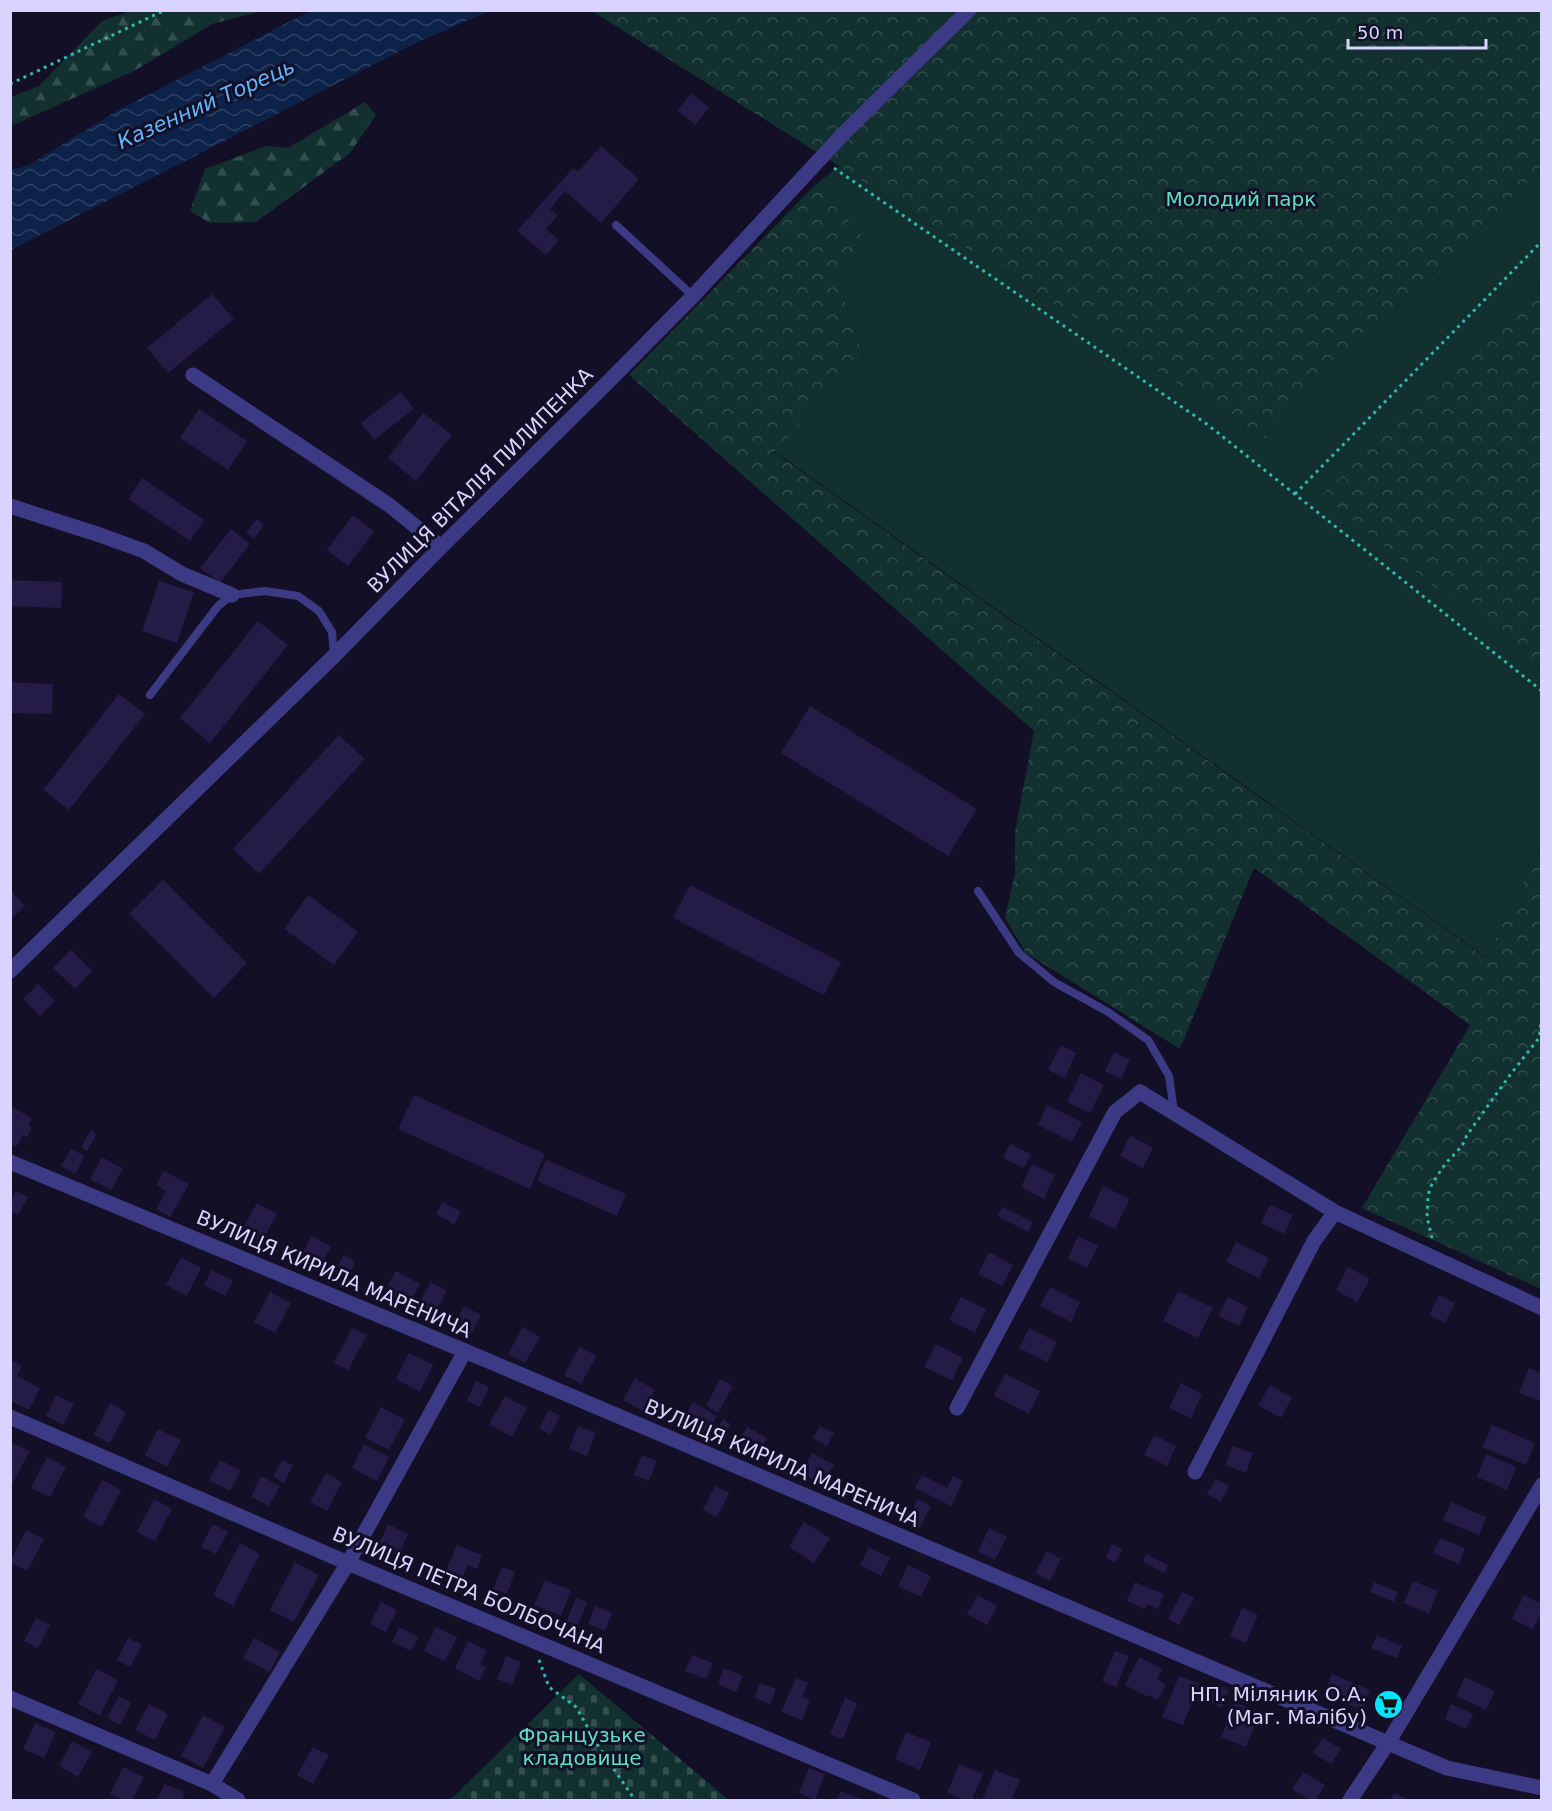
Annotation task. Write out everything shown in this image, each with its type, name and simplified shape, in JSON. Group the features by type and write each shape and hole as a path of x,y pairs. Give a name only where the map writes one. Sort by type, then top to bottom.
{"street":[{"name":"ВУЛИЦЯ ВІТАЛІЯ ПИЛИПЕНКА","path":"10,971 334,656 441,546 693,296 820,158 969,10"},
{"path":"193,375 390,505 441,546"},
{"path":"10,506 144,551 182,574 232,595"},
{"path":"957,1408 1116,1112 1140,1092 1335,1212 1542,1308"},
{"name":"ВУЛИЦЯ КИРИЛА МАРЕНИЧА","path":"10,1162 465,1351 1447,1768 1542,1788"},
{"path":"1195,1472 1314,1241 1335,1212"},
{"path":"212,1784 348,1563 465,1351"},
{"name":"ВУЛИЦЯ ПЕТРА БОЛБОЧАНА","path":"10,1417 348,1563 913,1800"},
{"path":"1350,1800 1388,1743 1542,1485"},
{"path":"10,1698 212,1784 238,1800"}],"lane":[{"path":"616,225 693,296"},
{"path":"150,695 218,606 232,595 265,591 298,596 319,610 332,632 334,656"},
{"path":"978,891 1019,953 1054,982 1108,1012 1148,1040 1170,1076 1174,1113"}],"path":[{"path":"10,84 165,10"},
{"path":"820,158 1208,425 1542,691"},
{"path":"1295,494 1542,241"},
{"path":"1449,1265 1433,1239 1426,1218 1428,1194 1445,1164 1462,1146 1467,1135 1539,1038 1542,1015"},
{"path":"531,1638 549,1687 576,1707 600,1749 635,1800"}],"green space":[{"path":"134,10 263,11 212,24 134,71 11,126 11,97 39,86 102,21"},
{"name":"Молодий парк","path":"592,11 1541,11 1541,169 1264,439 839,166"},
{"path":"365,102 376,115 350,153 256,222 210,223 190,211 205,169 266,146 288,148"},
{"path":"839,166 1264,439 1541,169 1541,286 1323,495 1541,673 1541,848 1487,958 774,451 863,355 838,281 862,235 815,185"},
{"path":"815,185 862,235 838,281 863,355 774,452 1486,958 1541,848 1541,1289 1362,1208 1470,1025 1254,868 1180,1049 1026,953 1005,918 1015,873 1015,832 1034,731 629,375"},
{"path":"1541,286 1541,673 1322,495"},
{"name":"Французьке кладовище","path":"579,1674 729,1800 450,1800"}],"water":[{"name":"Казенний Торець","path":"312,10 490,11 420,41 11,250 11,170 29,165 113,113"}],"building":[{"path":"692,93 709,108 695,125 677,110"},
{"path":"601,146 639,179 601,223 565,191 550,209 558,215 546,229 559,240 546,255 517,231 573,168 578,172"},
{"path":"212,294 234,319 168,373 147,348"},
{"path":"401,392 414,409 374,440 361,423"},
{"path":"199,409 247,441 228,470 180,438"},
{"path":"423,413 452,435 416,481 388,458"},
{"path":"142,478 204,520 190,541 128,499"},
{"path":"353,515 374,531 348,566 327,550"},
{"path":"257,519 264,525 254,539 246,533"},
{"path":"231,529 250,544 220,583 200,568"},
{"path":"10,580 62,582 61,608 10,606"},
{"path":"159,581 194,592 177,643 142,631"},
{"path":"258,621 288,645 210,743 180,718"},
{"path":"10,682 53,684 52,714 10,713"},
{"path":"119,694 145,714 69,810 43,790"},
{"path":"810,706 977,809 948,856 781,753"},
{"path":"339,735 365,759 259,874 233,849"},
{"path":"163,880 247,963 214,998 129,914"},
{"path":"690,885 841,962 824,995 673,918"},
{"path":"10,890 25,906 10,920"},
{"path":"308,895 358,932 334,965 284,929"},
{"path":"71,950 92,971 75,989 53,968"},
{"path":"38,984 55,1001 40,1016 23,999"},
{"path":"1061,1045 1076,1053 1065,1078 1048,1070"},
{"path":"1114,1052 1130,1060 1121,1079 1105,1071"},
{"path":"1081,1073 1104,1085 1090,1113 1067,1102"},
{"path":"414,1095 545,1154 530,1189 398,1129"},
{"path":"1047,1105 1082,1122 1072,1142 1038,1125"},
{"path":"10,1106 32,1118 28,1126 32,1128 27,1137 23,1135 16,1147 10,1143"},
{"path":"91,1130 97,1134 87,1151 81,1147"},
{"path":"1130,1136 1153,1148 1143,1168 1120,1156"},
{"path":"1010,1144 1031,1154 1024,1168 1003,1158"},
{"path":"71,1149 85,1156 75,1174 61,1166"},
{"path":"102,1157 123,1169 111,1190 90,1179"},
{"path":"546,1160 626,1194 617,1216 537,1181"},
{"path":"1032,1164 1055,1175 1044,1199 1021,1187"},
{"path":"164,1171 189,1184 170,1217 156,1209 166,1191 156,1185"},
{"path":"1103,1186 1130,1199 1115,1229 1089,1216"},
{"path":"16,1191 28,1197 18,1215 10,1211 10,1202"},
{"path":"443,1202 461,1212 454,1224 436,1214"},
{"path":"257,1203 277,1214 260,1245 240,1233"},
{"path":"1270,1205 1293,1215 1284,1234 1261,1223"},
{"path":"1002,1207 1033,1222 1028,1232 997,1216"},
{"path":"312,1236 331,1247 318,1271 298,1260"},
{"path":"1078,1236 1098,1246 1087,1268 1068,1258"},
{"path":"1236,1242 1269,1258 1259,1278 1226,1262"},
{"path":"989,1252 1013,1265 1002,1286 978,1274"},
{"path":"344,1255 355,1262 347,1278 335,1271"},
{"path":"181,1257 201,1268 187,1296 166,1285"},
{"path":"1348,1267 1370,1279 1357,1302 1336,1290"},
{"path":"212,1270 233,1281 225,1296 204,1285"},
{"path":"396,1271 420,1284 408,1307 384,1293"},
{"path":"431,1282 447,1291 432,1318 416,1309"},
{"path":"1050,1287 1080,1302 1071,1322 1040,1306"},
{"path":"1178,1291 1213,1308 1198,1338 1163,1321"},
{"path":"270,1292 291,1303 275,1333 254,1322"},
{"path":"1439,1295 1455,1303 1445,1323 1429,1315"},
{"path":"961,1297 986,1309 975,1333 949,1320"},
{"path":"1228,1297 1248,1307 1239,1326 1218,1316"},
{"path":"464,1306 481,1315 471,1334 454,1325"},
{"path":"523,1327 540,1337 525,1363 508,1354"},
{"path":"352,1328 367,1335 348,1370 334,1363"},
{"path":"1029,1328 1057,1342 1047,1362 1019,1348"},
{"path":"936,1344 963,1358 952,1380 924,1367"},
{"path":"579,1347 597,1356 581,1384 564,1375"},
{"path":"409,1353 433,1365 420,1392 396,1379"},
{"path":"10,1360 22,1366 17,1376 40,1388 29,1410 10,1401"},
{"path":"1529,1368 1542,1373 1542,1402 1519,1393"},
{"path":"1005,1374 1040,1391 1029,1414 994,1396"},
{"path":"635,1378 655,1390 643,1411 623,1400"},
{"path":"720,1379 733,1386 718,1413 706,1406"},
{"path":"476,1381 489,1387 480,1407 467,1401"},
{"path":"1181,1383 1202,1394 1191,1418 1169,1408"},
{"path":"1270,1385 1292,1398 1281,1418 1258,1405"},
{"path":"56,1395 74,1404 63,1425 46,1416"},
{"path":"505,1396 527,1408 512,1437 489,1424"},
{"path":"693,1402 717,1416 707,1435 682,1421"},
{"path":"110,1403 126,1412 110,1443 94,1435"},
{"path":"381,1407 405,1420 389,1450 365,1438"},
{"path":"549,1410 560,1416 550,1435 539,1428"},
{"path":"723,1419 731,1424 722,1440 714,1435"},
{"path":"1492,1425 1535,1443 1526,1465 1482,1447"},
{"path":"578,1426 596,1433 587,1456 569,1449"},
{"path":"820,1426 834,1433 827,1446 813,1438"},
{"path":"747,1427 767,1438 757,1456 737,1445"},
{"path":"158,1429 181,1440 167,1467 145,1455"},
{"path":"1154,1435 1176,1446 1167,1466 1144,1455"},
{"path":"10,1442 30,1451 10,1488"},
{"path":"364,1444 389,1457 377,1481 352,1468"},
{"path":"1233,1446 1253,1453 1246,1473 1225,1465"},
{"path":"812,1453 834,1465 822,1485 801,1473"},
{"path":"1486,1454 1516,1467 1507,1490 1477,1477"},
{"path":"642,1455 657,1461 649,1481 634,1475"},
{"path":"47,1457 66,1467 50,1497 31,1488"},
{"path":"220,1460 241,1471 230,1491 209,1480"},
{"path":"282,1460 293,1465 284,1483 273,1477"},
{"path":"326,1473 342,1482 327,1511 310,1502"},
{"path":"922,1475 947,1488 953,1476 963,1481 951,1506 915,1488"},
{"path":"261,1476 280,1486 269,1506 251,1497"},
{"path":"1216,1479 1229,1486 1221,1502 1207,1494"},
{"path":"102,1480 121,1490 102,1527 83,1517"},
{"path":"715,1486 729,1493 717,1517 703,1510"},
{"path":"154,1499 172,1509 155,1541 137,1532"},
{"path":"918,1499 931,1506 919,1529 906,1522"},
{"path":"1451,1502 1486,1517 1479,1535 1443,1520"},
{"path":"804,1522 830,1538 814,1563 789,1547"},
{"path":"213,1524 228,1532 216,1554 201,1547"},
{"path":"388,1524 408,1534 398,1556 378,1547"},
{"path":"989,1528 1007,1537 995,1560 978,1552"},
{"path":"26,1530 44,1539 27,1571 10,1562"},
{"path":"1440,1538 1465,1548 1459,1564 1433,1553"},
{"path":"240,1543 260,1554 233,1606 213,1595"},
{"path":"1112,1544 1122,1549 1115,1563 1106,1558"},
{"path":"457,1545 482,1555 477,1569 468,1565 462,1578 446,1571"},
{"path":"869,1547 890,1558 881,1576 860,1565"},
{"path":"1047,1551 1061,1559 1050,1581 1035,1573"},
{"path":"1146,1554 1168,1565 1164,1573 1143,1562"},
{"path":"295,1562 319,1575 294,1622 270,1610"},
{"path":"908,1565 931,1576 921,1597 898,1586"},
{"path":"502,1567 515,1572 507,1594 493,1589"},
{"path":"545,1580 571,1590 561,1616 534,1605"},
{"path":"1413,1581 1438,1591 1429,1614 1404,1603"},
{"path":"1135,1582 1164,1594 1158,1609 1147,1604 1145,1609 1127,1601"},
{"path":"1374,1582 1398,1592 1394,1602 1370,1592"},
{"path":"1182,1592 1194,1598 1179,1625 1168,1619"},
{"path":"978,1595 997,1606 987,1625 967,1614"},
{"path":"1524,1595 1542,1604 1542,1612 1533,1629 1512,1619"},
{"path":"576,1598 587,1602 578,1625 567,1621"},
{"path":"381,1602 397,1610 386,1632 370,1624"},
{"path":"595,1606 612,1613 605,1631 588,1624"},
{"path":"1242,1608 1258,1615 1246,1643 1230,1636"},
{"path":"36,1618 50,1625 38,1648 24,1641"},
{"path":"399,1627 418,1637 411,1651 392,1642"},
{"path":"436,1627 457,1637 445,1661 424,1651"},
{"path":"1377,1635 1402,1646 1397,1658 1371,1648"},
{"path":"128,1638 142,1645 130,1667 117,1660"},
{"path":"254,1638 280,1652 270,1672 243,1658"},
{"path":"468,1641 487,1650 480,1664 486,1667 479,1681 455,1668"},
{"path":"1115,1651 1129,1656 1116,1687 1102,1681"},
{"path":"692,1655 713,1663 706,1679 685,1671"},
{"path":"506,1656 521,1662 512,1685 497,1679"},
{"path":"1139,1657 1162,1669 1157,1679 1166,1684 1158,1700 1125,1685"},
{"path":"724,1668 743,1676 736,1692 718,1684"},
{"path":"97,1669 118,1680 100,1716 78,1704"},
{"path":"1332,1674 1370,1690 1362,1710 1324,1694"},
{"path":"1179,1676 1200,1684 1183,1725 1162,1717"},
{"path":"1465,1677 1495,1691 1486,1710 1456,1696"},
{"path":"796,1678 808,1683 802,1697 810,1700 802,1720 781,1712"},
{"path":"760,1683 776,1689 770,1704 754,1698"},
{"path":"1214,1683 1229,1690 1222,1708 1207,1701"},
{"path":"119,1696 131,1703 120,1725 107,1718"},
{"path":"845,1698 857,1703 843,1739 830,1734"},
{"path":"1235,1702 1260,1713 1246,1747 1221,1737"},
{"path":"149,1704 168,1714 155,1740 135,1730"},
{"path":"1451,1704 1473,1714 1466,1729 1445,1719"},
{"path":"203,1715 225,1727 203,1768 181,1756"},
{"path":"35,1723 56,1732 44,1758 23,1749"},
{"path":"906,1732 931,1742 920,1770 895,1759"},
{"path":"1323,1738 1341,1749 1331,1764 1313,1753"},
{"path":"72,1741 92,1752 78,1777 59,1766"},
{"path":"313,1747 329,1755 313,1784 297,1775"},
{"path":"959,1764 983,1774 972,1800 964,1800 947,1793"},
{"path":"123,1767 144,1777 132,1800 123,1800 110,1794"},
{"path":"809,1768 825,1774 815,1800 799,1793"},
{"path":"995,1770 1020,1780 1011,1800 982,1800"},
{"path":"1303,1772 1325,1785 1315,1800 1310,1800 1292,1789"},
{"path":"164,1784 185,1792 182,1800 157,1800"},
{"path":"841,1791 861,1799 837,1800"},
{"path":"1394,1793 1409,1800 1390,1800"}],"place":[{"name":"НП. Міляник О.А. (Маг. Малібу)","path":"1388,1705"}]}
